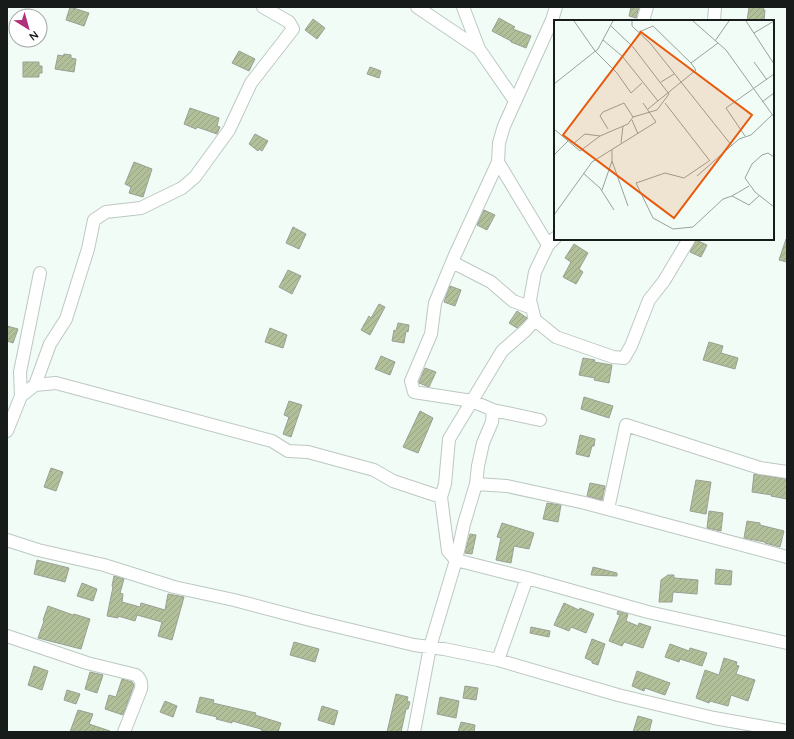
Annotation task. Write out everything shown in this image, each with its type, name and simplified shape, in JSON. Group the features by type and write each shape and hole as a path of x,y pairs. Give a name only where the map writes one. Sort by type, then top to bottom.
{"street":[{"path":"21,396 35,385 50,344 66,319 88,249 94,220 106,212 140,208 182,188 195,177 229,130 251,83 293,28 289,22 263,7"},
{"path":"417,7 479,49"},
{"path":"463,7 479,49 515,101"},
{"path":"540,420 493,410 472,401 414,392 411,381 431,334 435,302 498,162 499,143 504,126 552,20 556,7"},
{"path":"643,20 647,7"},
{"path":"714,20 715,7"},
{"path":"498,162 552,242 535,272 530,300 533,314 525,332 502,351 449,439 445,484 441,497 448,551 456,560 648,612 787,643"},
{"path":"452,262 491,282 513,301 533,314 556,337 613,357 624,358 631,346 649,300 664,281 688,240"},
{"path":"7,431 21,396 20,372 40,273"},
{"path":"35,385 56,383 272,441 288,451 308,452 324,455 374,470 393,481 441,497"},
{"path":"414,732 430,647 456,560 464,524 476,484 483,442 492,422 493,410"},
{"path":"608,509 626,425 760,468 787,472"},
{"path":"476,484 507,486 585,503 787,558"},
{"path":"7,540 38,550 104,565 174,587 234,600 414,645 498,660 618,695 714,718 787,731"},
{"path":"498,660 527,578"},
{"path":"7,636 86,663 136,675 140,678 142,683 141,689 124,732"}],"building":[{"path":"70,7 89,13 84,26 66,20"},
{"path":"631,7 639,7 636,18 629,16"},
{"path":"749,7 764,7 764,20 747,20"},
{"path":"499,18 515,27 513,29 531,36 526,48 511,42 492,31"},
{"path":"313,19 325,28 317,39 305,30"},
{"path":"239,51 255,59 249,71 232,63"},
{"path":"64,54 71,55 71,58 76,59 74,72 55,69 58,55 63,56"},
{"path":"23,62 39,62 39,66 42,66 42,73 39,73 39,77 23,77"},
{"path":"370,67 381,71 379,78 367,74"},
{"path":"190,108 219,118 217,126 220,127 217,134 197,127 196,129 184,124"},
{"path":"255,134 268,141 262,151 259,149 258,151 249,144"},
{"path":"134,162 152,169 143,197 129,193 131,187 125,184"},
{"path":"484,210 495,215 487,230 477,225"},
{"path":"293,227 306,234 299,249 286,243"},
{"path":"786,239 787,240 787,262 779,260"},
{"path":"696,240 707,245 701,257 690,252"},
{"path":"574,244 588,253 579,269 583,272 576,284 563,277 571,262 565,258"},
{"path":"288,270 301,276 292,294 279,287"},
{"path":"450,286 461,290 455,306 444,302"},
{"path":"379,304 385,307 370,335 361,330 369,316 371,318"},
{"path":"517,311 527,318 517,328 509,323"},
{"path":"398,323 409,325 408,332 406,331 404,343 392,341 394,330 396,331"},
{"path":"7,326 18,329 13,343 7,341"},
{"path":"270,328 287,335 283,348 265,342"},
{"path":"709,342 723,346 721,353 738,358 735,369 703,360"},
{"path":"381,356 395,362 390,375 375,369"},
{"path":"583,358 595,360 594,362 612,365 609,383 594,380 595,378 579,375"},
{"path":"425,368 436,372 429,387 419,383"},
{"path":"584,397 613,406 609,418 581,409"},
{"path":"289,401 302,405 291,437 283,434 289,417 284,415"},
{"path":"420,411 433,418 418,453 403,447"},
{"path":"580,435 595,439 594,446 592,446 589,457 576,454"},
{"path":"51,468 63,472 56,491 44,487"},
{"path":"754,474 787,479 787,499 752,492"},
{"path":"696,480 711,482 706,514 690,511"},
{"path":"590,483 605,486 602,500 587,496"},
{"path":"547,503 561,505 558,522 543,519"},
{"path":"709,511 723,513 721,531 707,528"},
{"path":"747,521 760,523 760,525 784,531 780,547 765,542 744,538"},
{"path":"502,523 534,533 529,549 514,546 511,563 496,560 501,538 497,537"},
{"path":"470,534 476,535 472,554 465,553"},
{"path":"37,560 69,568 65,582 34,574"},
{"path":"593,567 617,573 617,576 591,575"},
{"path":"716,569 732,571 731,585 715,584"},
{"path":"668,575 674,575 674,578 698,580 697,594 673,592 672,602 659,602 661,580"},
{"path":"114,576 124,579 120,593 123,594 122,602 140,607 141,603 165,610 168,594 184,597 172,640 158,636 162,622 137,615 135,621 118,616 118,618 107,616"},
{"path":"82,583 97,589 93,601 77,596"},
{"path":"564,603 579,610 580,608 594,614 586,633 571,627 569,631 554,625"},
{"path":"48,606 73,615 74,614 90,619 81,649 38,638"},
{"path":"618,611 628,614 626,621 638,626 639,623 651,627 643,648 624,642 622,646 609,641 620,615 617,614"},
{"path":"531,627 550,631 549,637 530,633"},
{"path":"592,639 605,644 598,665 585,658"},
{"path":"294,642 319,649 315,662 290,655"},
{"path":"670,644 689,651 690,648 707,653 702,666 680,659 679,662 665,657"},
{"path":"724,658 737,662 736,665 739,666 736,674 755,680 748,701 731,695 728,706 710,701 709,703 696,698 705,670 719,675"},
{"path":"34,666 48,671 42,690 28,685"},
{"path":"637,671 670,683 665,695 645,688 644,691 632,686"},
{"path":"90,672 103,675 97,693 85,689"},
{"path":"122,679 132,682 134,685 123,715 105,709 109,695 116,697"},
{"path":"465,686 478,688 476,700 463,698"},
{"path":"67,690 80,694 76,704 64,700"},
{"path":"396,694 408,697 407,701 410,702 408,709 406,709 401,732 387,732"},
{"path":"200,697 214,700 213,703 256,713 255,715 281,723 278,732 267,732 232,721 232,723 216,719 217,717 196,712"},
{"path":"440,697 459,701 456,718 437,714"},
{"path":"165,701 177,706 173,717 160,712"},
{"path":"322,706 338,711 334,725 318,720"},
{"path":"78,710 93,714 89,724 110,732 70,732"},
{"path":"638,716 652,720 649,732 633,732"},
{"path":"461,722 475,725 474,732 458,732"}]}
